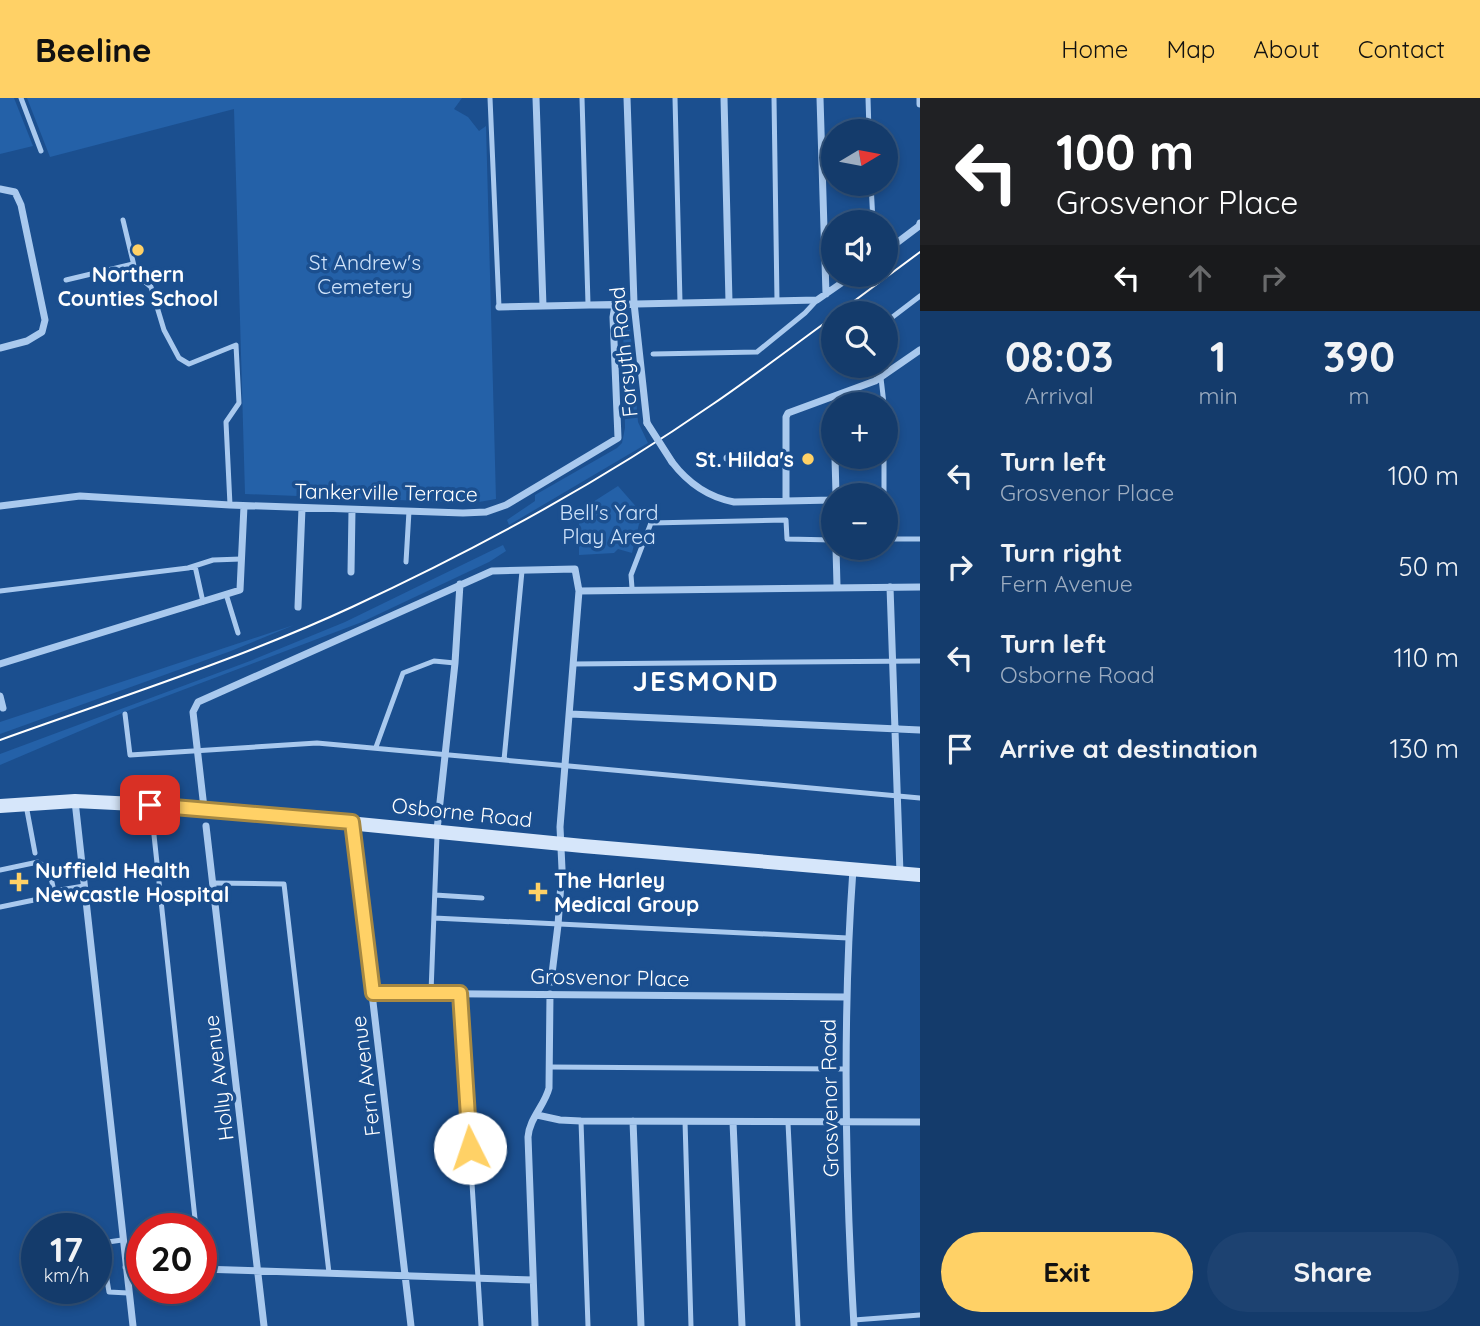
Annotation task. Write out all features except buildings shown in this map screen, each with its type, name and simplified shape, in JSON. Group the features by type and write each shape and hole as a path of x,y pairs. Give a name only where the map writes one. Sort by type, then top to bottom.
{"main road":[{"name":"Osborne Road","path":"0,806 75,802 204,809 920,875"}],"street":[{"path":"536,98 543,306"},
{"name":"Forsyth Road","path":"627,98 634,303 648,424 671,462 700,490 723,500 821,500"},
{"path":"724,98 729,302"},
{"path":"820,98 826,294"},
{"path":"920,98 920,104"},
{"path":"0,189 15,192 21,205 45,320 42,332 34,337 0,348"},
{"path":"898,242 920,223"},
{"path":"499,307 817,300 836,287"},
{"name":"Tankerville Terrace","path":"0,506 80,496 352,510 476,513 497,509 528,494 616,441 619,432 613,325 615,305"},
{"path":"898,365 920,350"},
{"path":"848,392 879,378"},
{"path":"786,501 786,417 821,402"},
{"path":"726,458 786,458"},
{"path":"0,664 240,590 244,506"},
{"path":"298,607 302,508"},
{"path":"351,572 352,510"},
{"path":"836,560 837,586"},
{"path":"204,809 192,712 198,702 492,571 575,569 579,590 559,835 562,852 558,925 551,982"},
{"path":"437,830 455,663 460,584"},
{"path":"890,587 901,873"},
{"path":"579,590 920,587"},
{"path":"0,696 3,708"},
{"path":"570,714 920,730"},
{"path":"75,802 126,1267"},
{"name":"Fern Avenue","path":"352,822 411,1326"},
{"name":"Holly Avenue","path":"206,826 264,1326"},
{"name":"Grosvenor Road","path":"853,869 844,1069 854,1323"},
{"name":"Grosvenor Place","path":"373,993 846,997"},
{"path":"535,1326 528,1137 531,1124 547,1095 550,1067 550,994"},
{"path":"537,1115 581,1121 920,1122"},
{"path":"633,1121 641,1326"},
{"path":"733,1122 742,1326"},
{"path":"217,1270 534,1280"},
{"path":"129,1304 132,1326"}],"lane":[{"path":"21,98 41,151"},
{"path":"490,98 499,307"},
{"path":"582,98 588,304"},
{"path":"676,98 680,302"},
{"path":"774,98 777,301"},
{"path":"868,98 869,119"},
{"path":"123,220 135,274 151,288 164,330 179,358 189,364 236,345 239,403 226,422 230,505"},
{"path":"66,280 133,264"},
{"path":"898,313 920,296"},
{"path":"653,354 757,352 817,300"},
{"path":"407,562 409,511"},
{"path":"632,588 631,575 652,523 786,520 787,539 821,540"},
{"path":"898,539 920,539"},
{"path":"0,591 195,566 213,560 241,559"},
{"path":"195,566 203,601"},
{"path":"504,760 522,571"},
{"path":"226,594 238,633"},
{"path":"376,747 403,673 434,661 455,663"},
{"path":"573,663 920,661"},
{"path":"125,713 130,755 317,743 920,798"},
{"path":"25,803 35,853"},
{"path":"150,805 195,1213"},
{"path":"430,992 437,830"},
{"path":"0,870 38,862 49,869 54,891"},
{"path":"212,883 284,884 329,1273"},
{"path":"0,907 33,900 54,891 84,886"},
{"path":"435,895 482,898"},
{"path":"434,918 848,938"},
{"path":"460,993 481,1326"},
{"path":"550,1067 844,1069"},
{"path":"581,1121 588,1326"},
{"path":"685,1121 691,1326"},
{"path":"788,1123 797,1326"},
{"path":"112,1241 122,1240"},
{"path":"854,1323 920,1315"}],"green space":[{"path":"0,98 14,98 33,146 0,154"},
{"name":"St Andrew's Cemetery","path":"27,98 462,98 454,109 468,117 479,131 486,126 496,499 473,503 245,494 234,109 50,157"},
{"path":"629,315 638,422 648,443 509,525 507,520 535,501 535,495 622,443 625,428 623,321"},
{"name":"Bell's Yard Play Area","path":"618,486 646,518 639,524 632,553 618,549 614,553 579,555 579,511"},
{"path":"503,545 506,551 489,562 362,622 127,711 0,765 0,754 250,661 345,622"},
{"path":"294,625 231,651 0,734 0,722"}],"tram line":[{"path":"854,301 920,252"},
{"path":"0,740 266,644 352,607 445,562 582,488 626,461 728,393 821,326"}],"place":[{"name":"Northern Counties School","path":"138,250"},
{"name":"St. Hilda's","path":"808,459"},
{"name":"Nuffield Health Newcastle Hospital","path":"19,882"},
{"name":"The Harley Medical Group","path":"538,892"}],"district":[{"name":"JESMOND","path":"706,680"}],"route":[{"path":"150,805 352,822 373,993 460,993 470,1148"}]}
